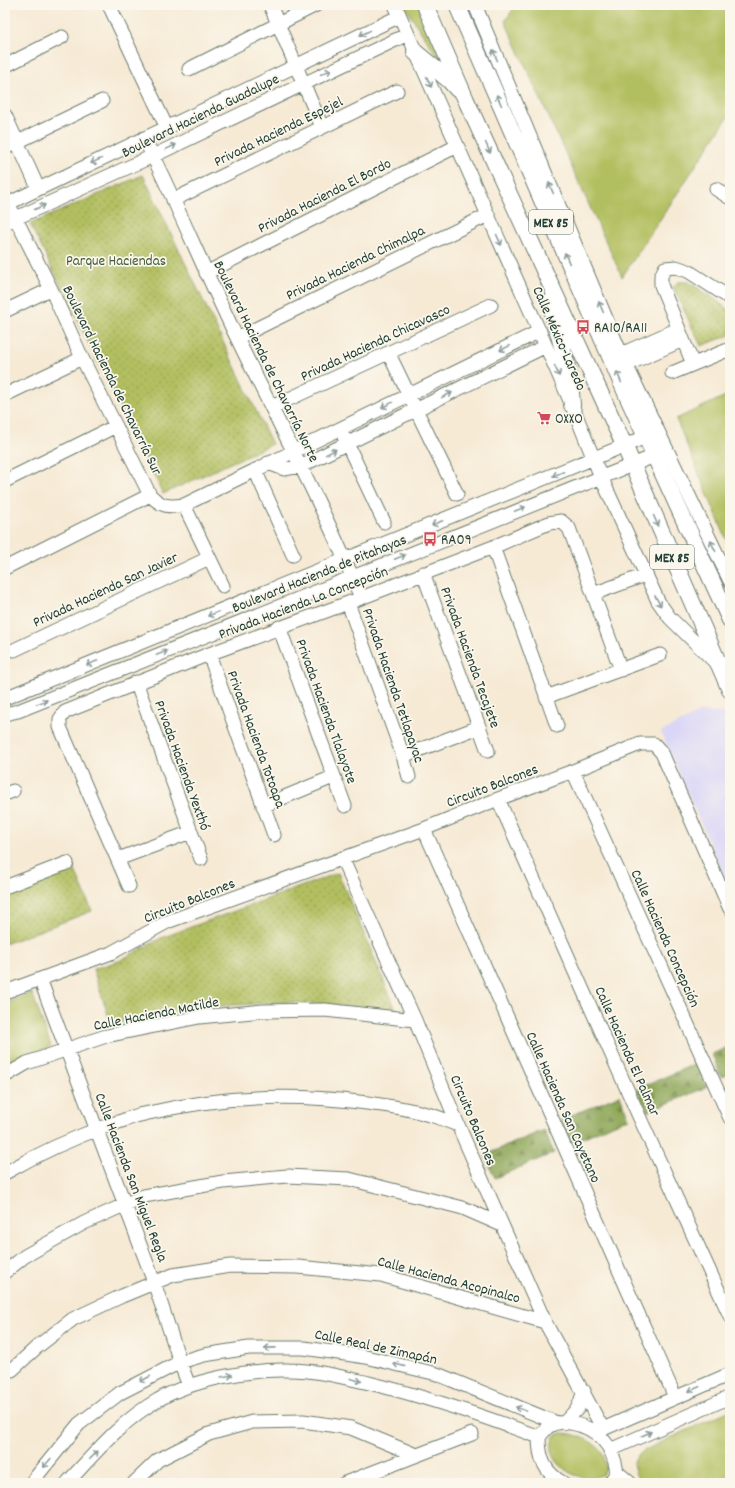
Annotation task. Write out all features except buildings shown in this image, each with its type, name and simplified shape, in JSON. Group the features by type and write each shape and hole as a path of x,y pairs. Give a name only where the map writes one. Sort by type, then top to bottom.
{"main road":[{"name":"MEX 85","path":"425,5 466,100 625,447 730,690"},
{"name":"MEX 85","path":"457,5 507,119 661,453 673,494 730,620"},
{"path":"415,52 450,80 466,100"},
{"path":"507,119 540,164"},
{"path":"541,264 568,366 571,382 572,405"},
{"path":"606,405 613,408 620,408 634,395"},
{"path":"648,501 652,494 662,490 673,494"}],"street":[{"path":"109,5 167,128"},
{"path":"270,5 322,127"},
{"path":"189,68 316,5"},
{"path":"475,5 540,164 624,359 634,395"},
{"name":"Boulevard Hacienda Guadalupe","path":"7,204 296,66 398,11"},
{"name":"Calle México-Laredo","path":"398,11 572,405 600,477 645,575 658,601 670,618 719,666"},
{"name":"Boulevard Hacienda Guadalupe","path":"10,221 153,156 302,83 408,34"},
{"path":"5,66 62,38"},
{"name":"Privada Hacienda Espejel","path":"173,200 397,91"},
{"path":"5,148 102,101"},
{"path":"5,115 38,188"},
{"name":"Boulevard Hacienda de Chavarría Norte","path":"144,138 237,338 302,466 346,560 361,598"},
{"name":"Privada Hacienda El Bordo","path":"206,273 457,146"},
{"path":"716,189 730,198"},
{"name":"Boulevard Hacienda de Chavarría Sur","path":"7,204 10,221 51,289 82,358 155,499"},
{"name":"Privada Hacienda Chimalpa","path":"237,338 488,215"},
{"path":"693,364 661,285 661,276 664,268 676,267 688,271 730,298"},
{"path":"5,311 51,289"},
{"name":"Privada Hacienda Chicavasco","path":"272,408 491,305"},
{"path":"5,568 155,499 170,507 184,505 294,450 540,332"},
{"path":"624,359 681,335"},
{"path":"268,463 284,469 302,466 546,346"},
{"path":"672,373 730,349"},
{"path":"389,354 457,494"},
{"path":"5,395 82,358"},
{"path":"5,481 116,426"},
{"path":"340,428 384,522"},
{"name":"Boulevard Hacienda de Pitahayas","path":"5,698 652,435"},
{"path":"661,453 730,581"},
{"name":"Boulevard Hacienda de Pitahayas","path":"5,714 18,711 661,453"},
{"path":"255,470 293,555"},
{"path":"184,505 223,586"},
{"name":"Privada Hacienda La Concepción","path":"118,859 60,727 60,719 65,712 136,682 279,627 361,598 493,547 549,523 561,521 569,528 593,594"},
{"path":"493,547 557,726"},
{"name":"Privada Hacienda San Javier","path":"14,650 209,558"},
{"name":"Privada Hacienda Tecajete","path":"424,573 488,751"},
{"path":"620,670 593,594 645,575"},
{"name":"Privada Hacienda Tetlapayac","path":"348,603 403,756 409,777"},
{"name":"Privada Hacienda Tlalayote","path":"279,627 345,806"},
{"name":"Privada Hacienda Totoapa","path":"209,654 274,835"},
{"path":"546,697 660,655"},
{"name":"Privada Hacienda Yexthó","path":"136,682 201,859"},
{"path":"403,756 479,728"},
{"name":"Circuito Balcones","path":"5,992 111,953 167,922 424,829 640,744 654,744 662,754 730,909"},
{"name":"Calle Hacienda Concepción","path":"573,771 730,1118"},
{"path":"263,806 334,777"},
{"name":"Calle Hacienda El Palmar","path":"498,799 638,1114 730,1316"},
{"name":"Calle Hacienda San Cayetano","path":"424,829 675,1397"},
{"path":"128,886 118,859 191,832"},
{"name":"Circuito Balcones","path":"342,858 415,1020 458,1125 545,1322 584,1391 599,1431"},
{"path":"5,887 67,863"},
{"name":"Calle Hacienda San Miguel Regla","path":"40,979 154,1282 189,1386"},
{"name":"Calle Hacienda Matilde","path":"5,1076 27,1063 106,1036 199,1017 263,1011 325,1010 415,1020"},
{"path":"5,1173 29,1159 70,1140 143,1114 216,1100 285,1097 340,1099 398,1107 427,1114 458,1125"},
{"path":"5,1272 25,1256 84,1223 144,1196 224,1182 287,1176 348,1179 464,1208 502,1225"},
{"name":"Calle Hacienda Acopinalco","path":"12,1370 37,1347 73,1319 154,1282 173,1275 230,1266 298,1267 381,1275 545,1322"},
{"name":"Calle Real de Zimapán","path":"30,1483 79,1424 120,1393 180,1362 204,1355 249,1348 304,1348 366,1357 438,1374 561,1423 578,1424 599,1431"},
{"path":"67,1483 127,1420 158,1399 189,1386 222,1377 258,1372 289,1370 335,1375 409,1393 539,1437"},
{"path":"610,1483 617,1472 615,1458 599,1435 599,1431 730,1374"},
{"path":"558,1482 546,1468 539,1452 539,1437 548,1427 561,1423 578,1408 584,1391"},
{"path":"610,1450 730,1397"},
{"path":"134,1483 158,1460 209,1434 252,1422 303,1421 351,1428 416,1455"},
{"path":"345,1483 472,1434"},
{"path":"617,1472 630,1483"}],"shaded area":[{"path":"701,712 730,713 730,890 661,732"}],"green space":[{"path":"404,5 419,5 448,71 421,32"},
{"path":"516,5 730,5 730,114 622,277 505,21"},
{"name":"Parque Haciendas","path":"143,175 272,444 163,494 30,224"},
{"path":"678,282 689,282 730,311 730,335 701,346 673,287"},
{"path":"730,394 730,548 676,419"},
{"path":"74,868 92,911 5,944 5,892"},
{"path":"338,873 397,1012 382,1009 290,1002 219,1006 111,1024 93,969 119,961 161,938"},
{"path":"32,993 51,1046 5,1067 5,1003"},
{"path":"730,1046 730,1074 721,1077 712,1054"},
{"path":"697,1063 707,1087 647,1112 637,1089"},
{"path":"620,1095 629,1118 570,1143 560,1120"},
{"path":"544,1130 554,1153 495,1178 485,1155"},
{"path":"730,1410 730,1483 645,1483 636,1475 633,1464 637,1456 645,1450"},
{"path":"562,1433 573,1434 584,1438 599,1448 603,1454 607,1468 603,1475 581,1477 572,1474 561,1466 553,1455 552,1442 554,1436"}],"place":[{"name":"RA10/RA11","path":"583,327"},
{"name":"OXXO","path":"544,418"},
{"name":"RA09","path":"430,539"}]}
